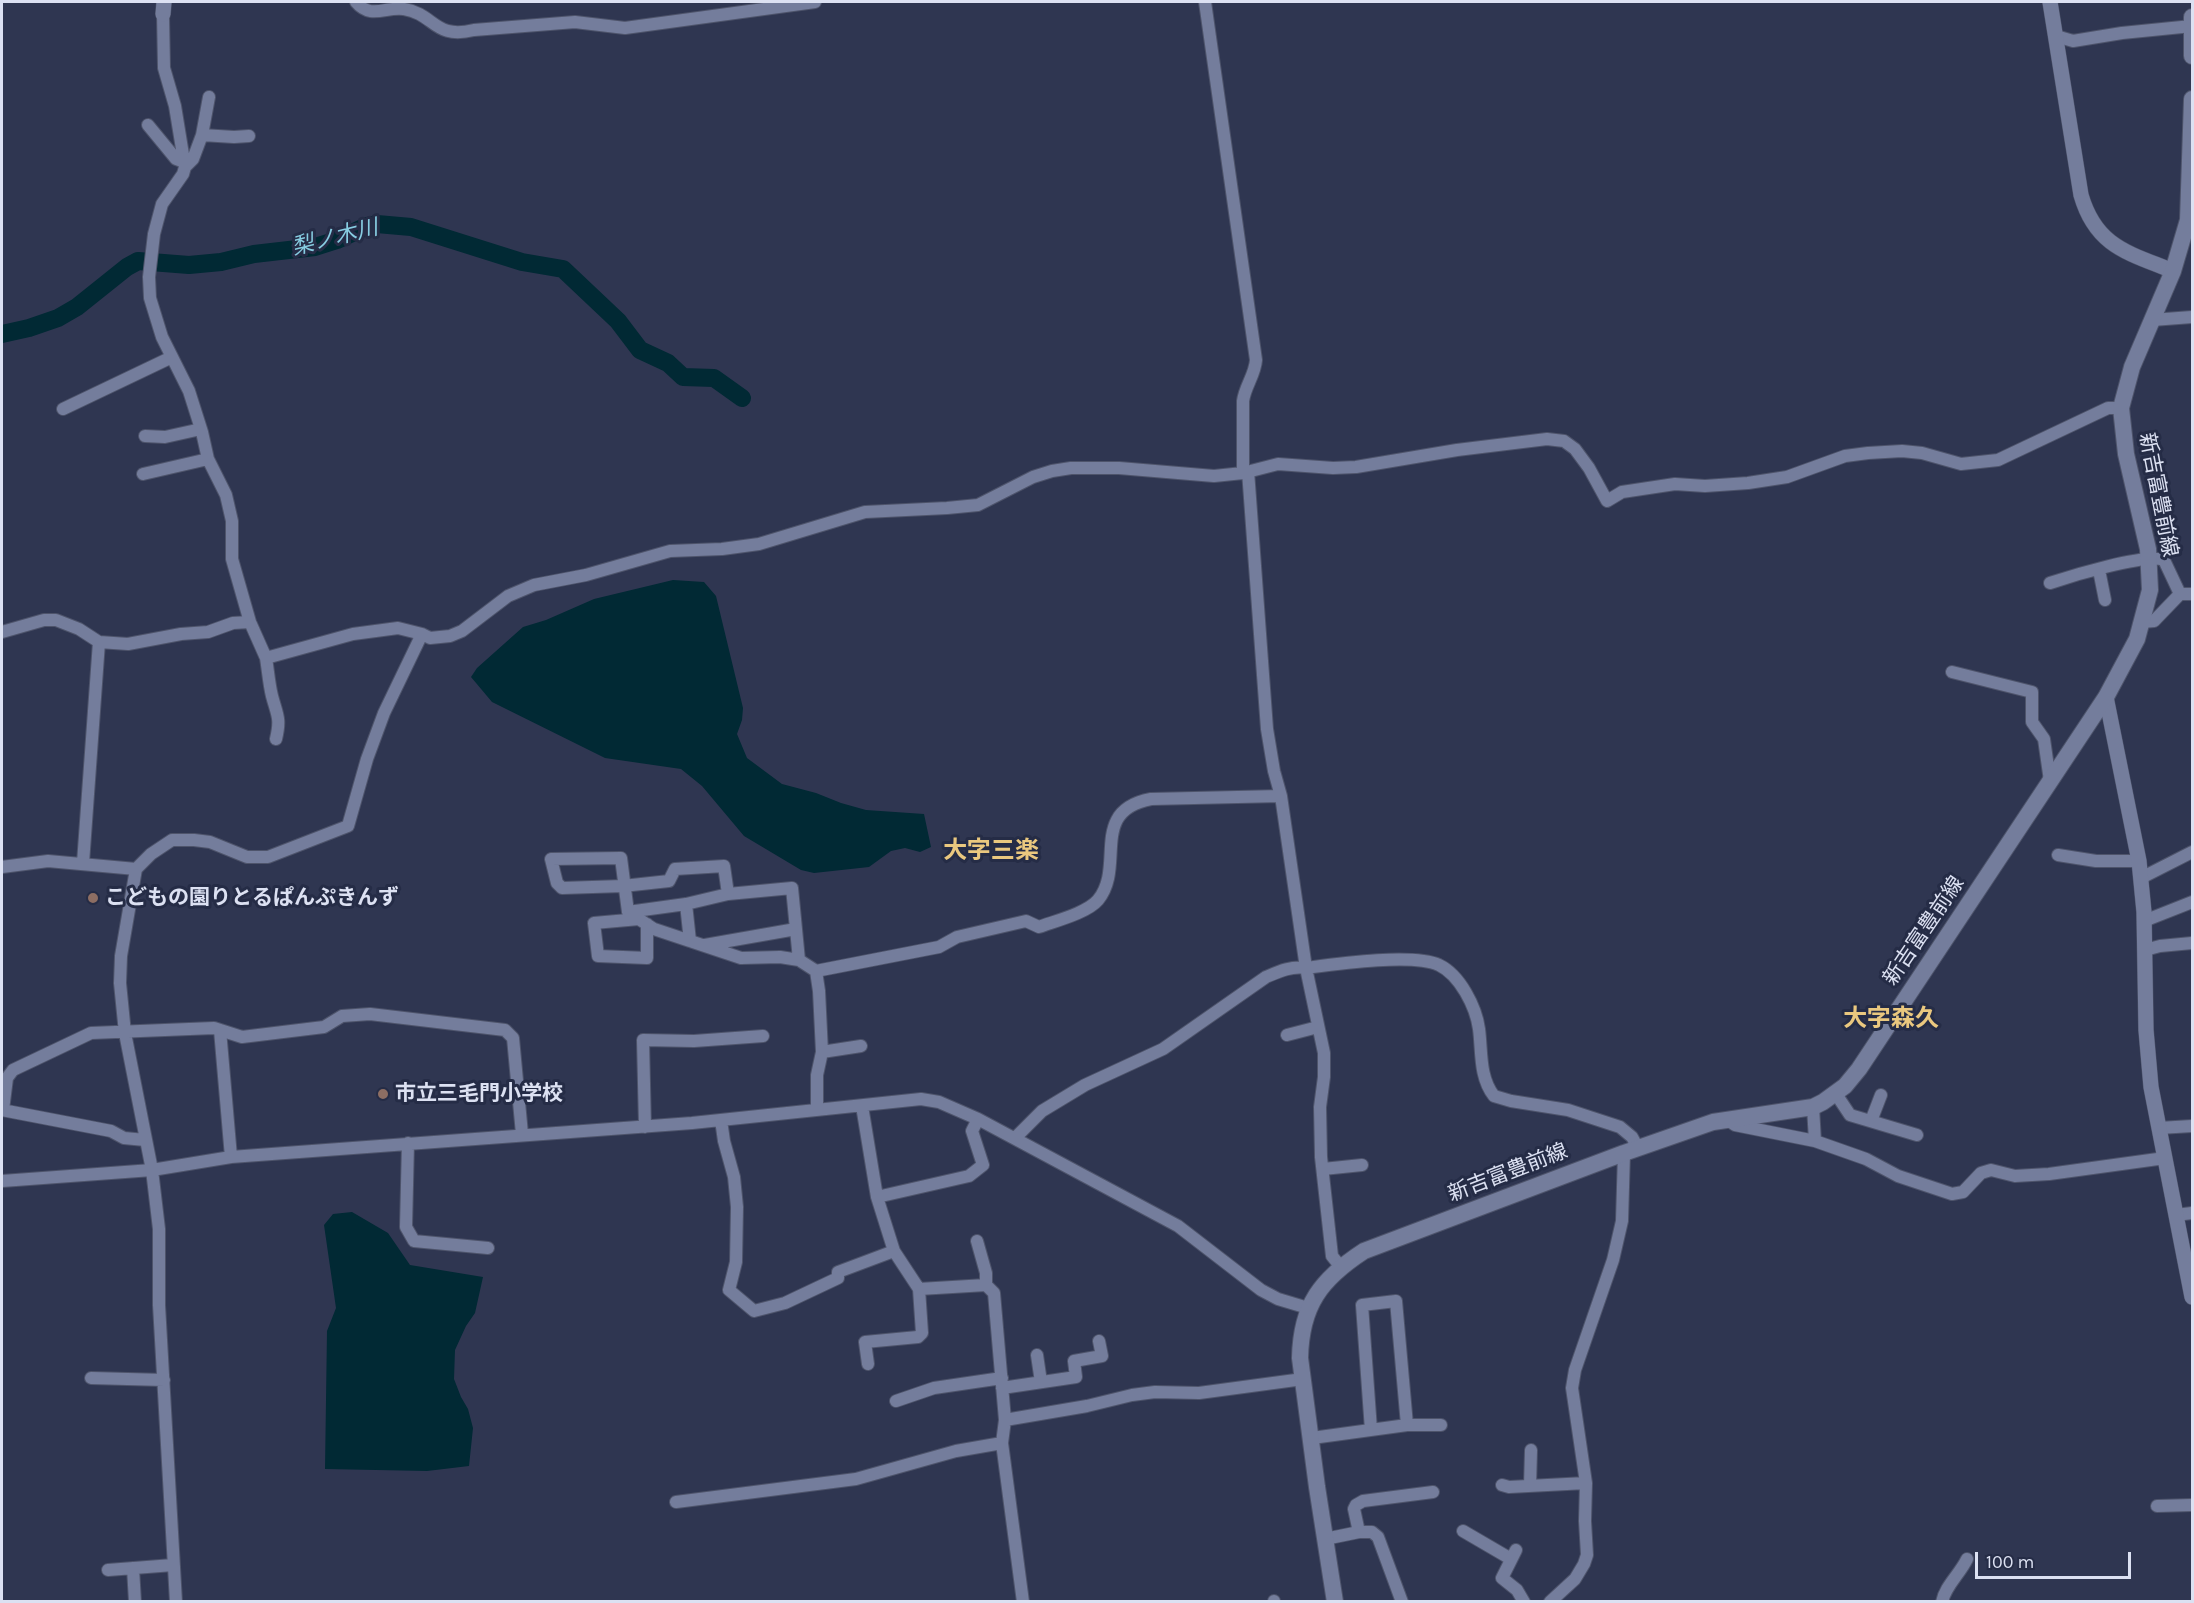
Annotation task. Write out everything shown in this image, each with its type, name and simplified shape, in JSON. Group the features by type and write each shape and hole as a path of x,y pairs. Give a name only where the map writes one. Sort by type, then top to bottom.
{"main road":[{"path":"2193,17 2193,56"},
{"name":"新吉富豊前線","path":"1335,1602 1302,1379 1300,1341 1308,1308 1322,1287 1341,1266 1364,1251 1713,1122 1813,1107 1836,1094 1859,1069 2106,698 2137,639 2150,590 2149,558 2126,454 2121,408 2132,367 2173,271 2190,220 2193,99"}],"street":[{"path":"356,2 362,9 369,11 406,9 448,33 575,22 625,28 815,2"},
{"path":"1205,2 1256,360 1253,373 1244,390 1245,472 1267,729 1281,796 1306,968 1324,1053 1320,1107 1323,1169 1332,1256 1341,1266"},
{"path":"2050,2 2081,195 2086,212 2095,228 2121,249 2173,271"},
{"path":"164,8 164,68 175,106 185,165 183,174 162,204 154,234 149,277 150,298 162,337 189,391 208,459 226,495 232,521 232,559 250,622 266,658 273,697 278,710 279,725 276,739"},
{"path":"2056,36 2073,41 2122,33 2192,26"},
{"path":"185,165 193,159 202,135 209,97"},
{"path":"148,125 176,159 185,165"},
{"path":"202,135 249,136"},
{"path":"2152,320 2193,317"},
{"path":"63,409 172,357"},
{"path":"266,658 352,634 398,628 430,638 456,634 508,596 534,585 586,575 670,551 722,549 759,543 865,512 884,509 978,505 1033,477 1052,471 1094,467 1214,476 1278,464 1333,468 1458,450 1555,440 1570,444 1581,456 1606,501 1622,492 1675,484 1705,486 1787,477 1845,456 1868,453 1902,451 1922,453 1961,464 1998,460 2108,408 2121,408"},
{"path":"146,436 165,437 201,429"},
{"path":"143,474 208,459"},
{"path":"2050,584 2149,558 2164,560 2186,594 2154,621 2142,622"},
{"path":"2100,570 2105,600"},
{"path":"2,632 44,620 56,620 79,629 99,642 128,644 181,634 208,632 233,623 250,622"},
{"path":"176,1602 159,1305 159,1230 152,1170 125,1033 120,983 121,956 136,869 151,854 172,840 210,842 247,857 268,857 348,826 367,759 384,713 422,634"},
{"path":"83,863 99,642"},
{"path":"1952,672 2032,692 2032,722 2044,739 2050,781"},
{"path":"2106,698 2141,878 2146,1030 2151,1087 2176,1215 2188,1249 2192,1291"},
{"path":"638,919 654,929 741,958 780,957 799,960 816,971 939,947 957,937 1026,921 1039,927 1091,906 1099,899 1108,881 1112,829 1122,813 1135,803 1151,799 1281,796"},
{"path":"2141,878 2193,852"},
{"path":"2058,855 2096,861 2139,861"},
{"path":"728,894 724,866 675,869 669,881 623,886 562,888 557,883 551,860 621,858 623,886 638,919 647,958 598,956 594,923 638,919 728,894 792,888 799,960"},
{"path":"2,867 42,861 136,869"},
{"path":"2144,921 2193,902"},
{"path":"686,904 690,941"},
{"path":"705,945 796,929"},
{"path":"2145,950 2193,943"},
{"path":"1015,1138 1049,1106 1085,1085 1163,1049 1266,977 1280,971 1296,967 1306,968 1364,961 1423,961 1443,967 1468,995 1474,1007 1479,1027 1484,1074 1488,1088 1494,1096 1568,1110 1620,1127 1632,1137 1622,1221 1613,1260 1575,1370 1572,1388 1586,1484 1587,1555 1575,1579 1550,1602"},
{"path":"816,971 822,1052 817,1075 818,1110"},
{"path":"146,1140 124,1138 111,1131 2,1110 7,1077 13,1070 92,1033 214,1028 242,1037 324,1027 342,1016 370,1014 504,1030 513,1038 522,1134"},
{"path":"1287,1035 1318,1027"},
{"path":"220,1030 231,1157"},
{"path":"645,1127 643,1040 694,1041 763,1036"},
{"path":"822,1052 861,1046"},
{"path":"1836,1094 1850,1115 1917,1135"},
{"path":"1872,1121 1881,1095"},
{"path":"2,1181 152,1170 231,1157 522,1134 645,1127 921,1099 939,1102 978,1119 1178,1226 1261,1290 1278,1299 1308,1308"},
{"path":"862,1106 877,1197 894,1251 919,1289 922,1333 918,1337 865,1342 868,1364"},
{"path":"1813,1107 1815,1141"},
{"path":"877,1197 969,1176 983,1165 972,1131 978,1119"},
{"path":"721,1120 734,1177 738,1207 736,1262 729,1290 754,1311 785,1303 838,1278 838,1272 894,1251"},
{"path":"1726,1120 1735,1125 1815,1141 1866,1159 1898,1176 1952,1194 1963,1192 1981,1173 1991,1170 2015,1176 2049,1174 2165,1158"},
{"path":"2159,1128 2193,1126"},
{"path":"408,1143 406,1227 414,1242 488,1248"},
{"path":"1323,1169 1362,1165"},
{"path":"2176,1215 2193,1214"},
{"path":"977,1241 986,1273 986,1285 994,1293 1005,1420 1002,1443 1023,1602"},
{"path":"919,1289 986,1285"},
{"path":"1371,1430 1362,1305 1396,1301 1407,1425"},
{"path":"896,1401 934,1388 1041,1382 1076,1377 1074,1361 1102,1356 1099,1341"},
{"path":"1037,1355 1041,1382"},
{"path":"91,1378 164,1380"},
{"path":"1005,1420 1087,1406 1132,1395 1155,1392 1199,1393 1302,1379"},
{"path":"1312,1438 1407,1425 1441,1425"},
{"path":"676,1502 730,1497 856,1479 956,1451 1002,1443"},
{"path":"1530,1486 1531,1450"},
{"path":"1502,1485 1509,1487 1586,1484"},
{"path":"1359,1532 1354,1509 1356,1505 1433,1492"},
{"path":"2157,1506 2193,1505"},
{"path":"1463,1531 1514,1555 1502,1578 1517,1590 1524,1602"},
{"path":"1325,1539 1359,1532 1372,1532 1378,1537 1402,1602"},
{"path":"1942,1602 1943,1595 1962,1571 1967,1559"},
{"path":"108,1570 173,1565"},
{"path":"133,1568 135,1602"}],"water":[{"path":"673,580 704,582 716,596 743,708 737,734 747,758 782,784 816,793 841,803 866,810 924,814 931,847 920,852 905,848 891,851 869,867 814,873 801,870 744,836 702,786 681,769 605,758 492,702 471,677 477,668 523,627 546,620 594,599"},
{"path":"352,1212 388,1233 410,1265 483,1277 475,1313 455,1350 454,1379 468,1409 473,1428 469,1466 427,1471 325,1469 327,1331 336,1308 324,1225 333,1214"}],"waterway":[{"name":"梨ノ木川","path":"2,334 58,318 77,307 127,267 138,261 189,265 221,262 254,254 315,247 377,224 411,227 522,262 563,269 618,321 640,350 668,363 683,377 714,378 742,398"}],"place":[{"name":"こどもの園りとるぱんぷきんず","path":"93,898"},
{"name":"市立三毛門小学校","path":"383,1094"}],"district":[{"name":"大字三楽","path":"991,851"},
{"name":"大字森久","path":"1891,1019"}]}
